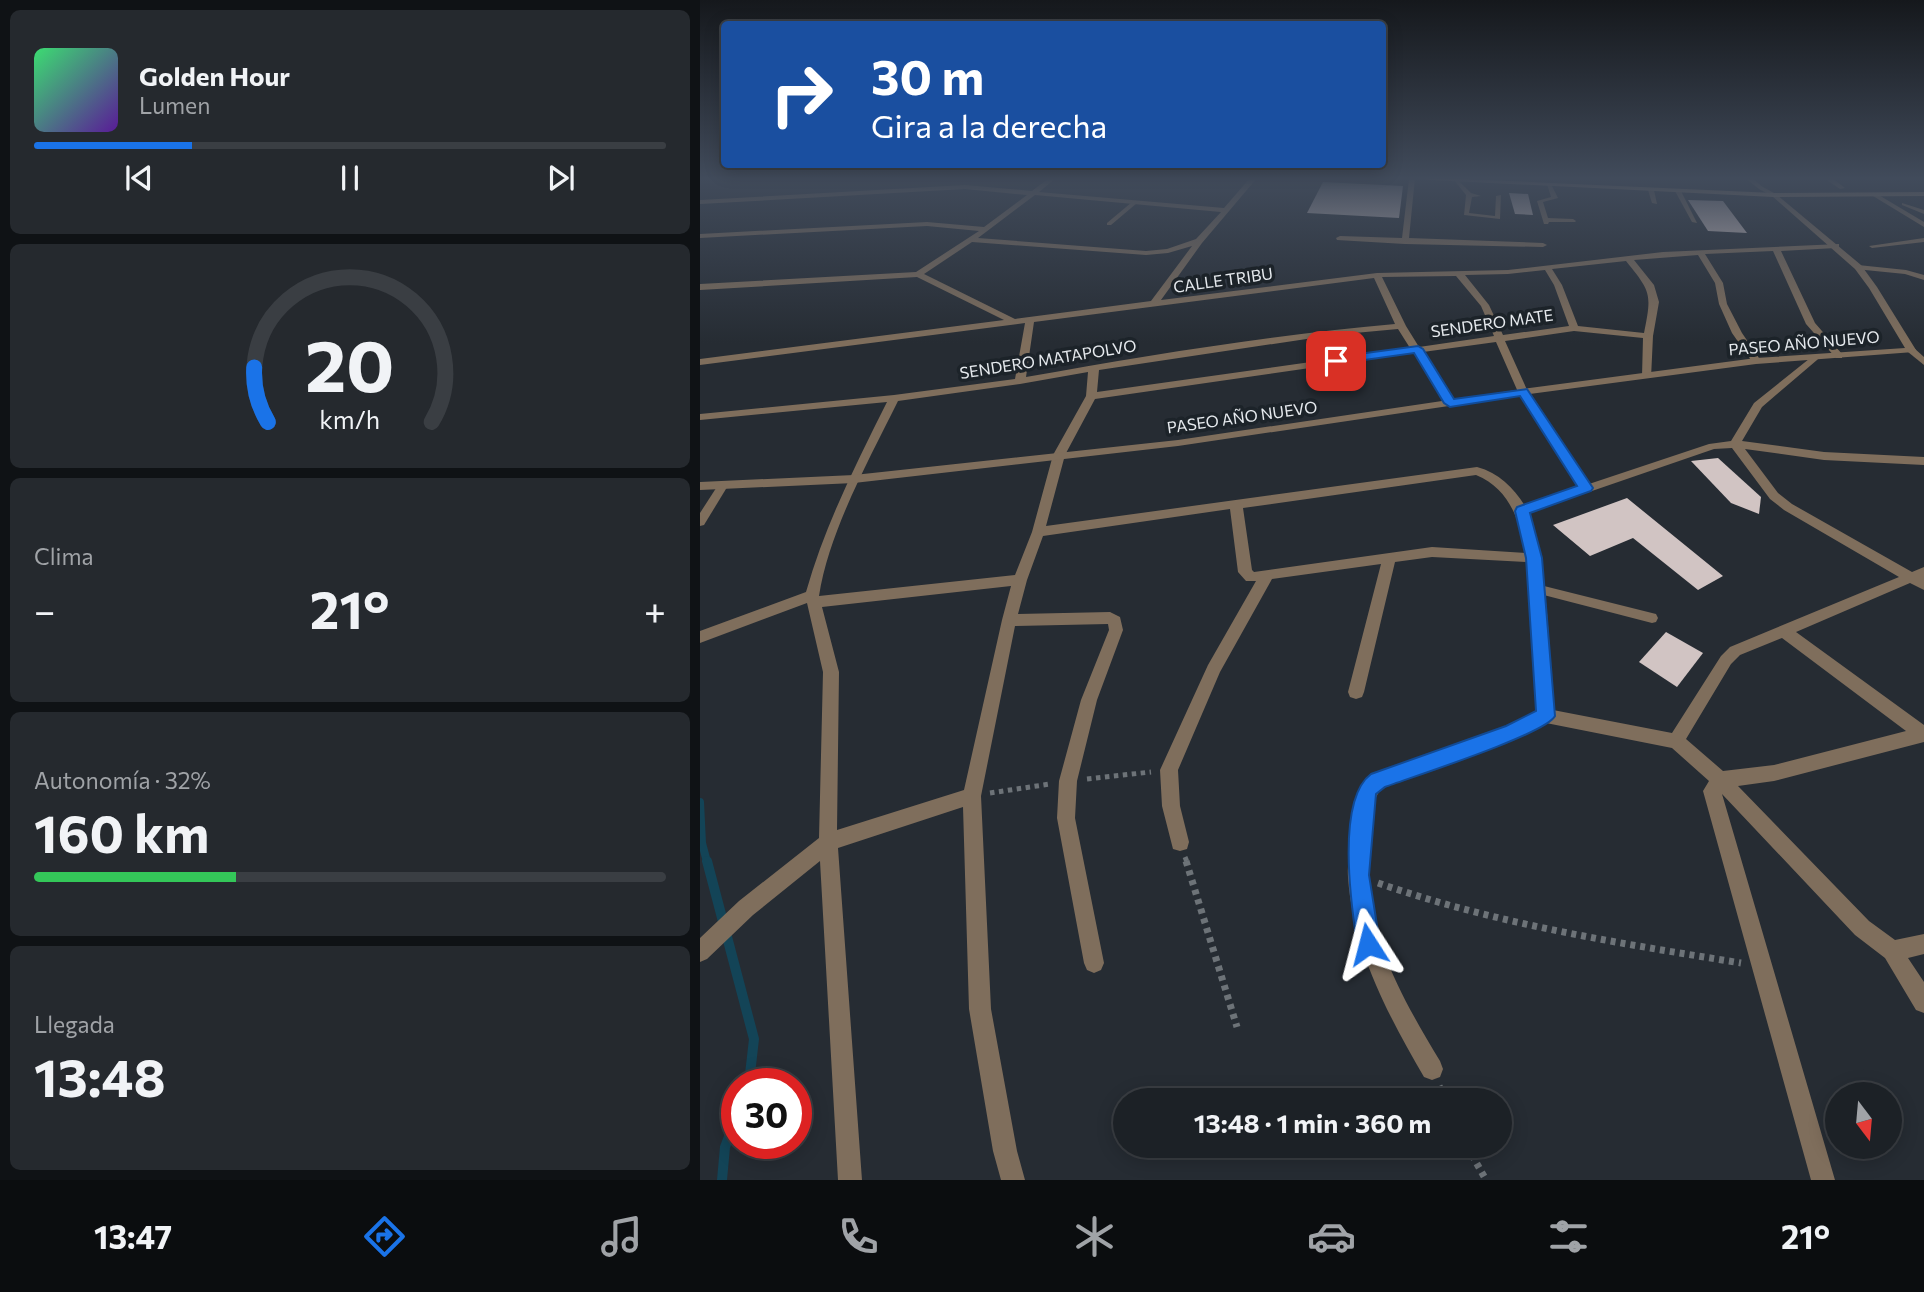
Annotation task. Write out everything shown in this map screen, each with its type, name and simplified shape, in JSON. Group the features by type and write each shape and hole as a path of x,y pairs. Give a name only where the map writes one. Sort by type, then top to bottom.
{"street":[{"path":"700,236 755,233"},
{"path":"700,287 918,274 980,233"},
{"path":"1154,304 1206,233"},
{"path":"1405,242 1406,233"},
{"path":"1820,233 1858,267 1909,347 1924,362"},
{"path":"1340,238 1543,245"},
{"path":"971,240 1146,253 1168,251 1199,241"},
{"name":"CALLE TRIBU","path":"700,362 1377,275 1508,272 1700,252 1836,246"},
{"path":"1776,249 1811,324 1839,356"},
{"path":"1700,252 1719,283 1723,304 1737,333 1756,361"},
{"path":"1628,258 1650,285 1655,302 1648,335 1647,376"},
{"path":"1546,266 1558,285 1574,328"},
{"path":"1858,267 1906,272 1924,278"},
{"path":"918,274 1011,320"},
{"path":"1458,274 1485,305 1523,392 1586,488"},
{"path":"1377,275 1401,326 1450,403"},
{"path":"1020,382 1031,318"},
{"name":"SENDERO MATAPOLVO","path":"700,417 894,398 1020,382 1094,368 1333,332 1401,326"},
{"name":"SENDERO MATE","path":"1091,396 1574,328 1648,335"},
{"name":"PASEO AÑO NUEVO","path":"700,486 854,479 1178,443 1756,361 1839,356 1924,345"},
{"path":"1735,444 1758,405 1814,358"},
{"path":"1013,1180 1005,1151 980,1009 972,796 1020,580 1038,532 1059,455 1091,396 1094,368"},
{"path":"850,1180 828,842 831,672 813,599 824,551 854,479 894,398"},
{"path":"1735,444 1751,469 1781,501 1924,585"},
{"path":"1522,511 1713,446 1735,444 1824,456 1924,461"},
{"path":"1038,532 1478,471 1490,474 1522,511 1534,558 1545,716"},
{"path":"1236,505 1245,572 1251,577 1432,552 1534,558"},
{"path":"1356,692 1389,559"},
{"path":"1676,741 1726,660 1735,651 1924,572"},
{"path":"1180,842 1171,806 1169,770 1213,670 1267,575"},
{"path":"700,637 813,599 1020,580"},
{"path":"1009,620 1110,618 1115,621 1116,629 1089,700 1068,781 1066,818 1094,963"},
{"path":"1783,630 1924,734"},
{"path":"1432,1069 1398,1012 1368,944 1358,875 1364,802 1368,788 1378,780 1512,732 1545,716 1676,741 1720,780 1863,928 1892,951 1924,1002"},
{"path":"1823,1180 1712,791 1720,780 1774,773 1924,734"},
{"path":"700,952 746,908 828,842 972,796"},
{"path":"1892,951 1924,944"}],"lane":[{"path":"1872,246 1924,240"},
{"path":"700,522 724,484"},
{"path":"1536,589 1652,618"}],"path":[{"path":"1180,842 1237,1027"},
{"path":"1358,875 1433,903 1525,928 1763,966"},
{"path":"1474,1158 1486,1180"}],"building":[{"path":"1718,458 1761,497 1759,514 1731,503 1691,461"},
{"path":"1627,498 1723,576 1698,590 1633,538 1590,556 1553,525"},
{"path":"1666,632 1703,653 1677,687 1639,662"}],"waterway":[{"path":"700,802 702,843 707,862"},
{"path":"707,861 754,1039 751,1068"},
{"path":"722,1180 724,1159"}],"route":[{"path":"1336,361 1418,349 1450,403 1523,392 1586,488 1522,511 1534,558 1545,716 1512,732 1378,780 1368,788 1364,802 1358,875 1368,944"}]}
